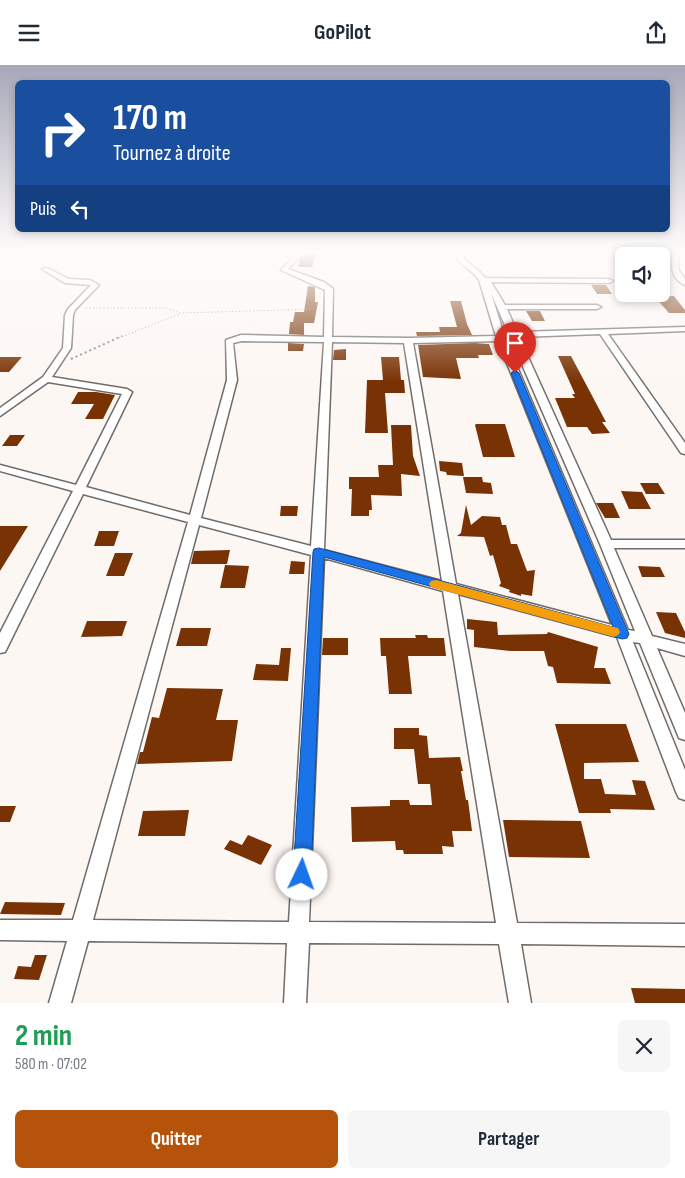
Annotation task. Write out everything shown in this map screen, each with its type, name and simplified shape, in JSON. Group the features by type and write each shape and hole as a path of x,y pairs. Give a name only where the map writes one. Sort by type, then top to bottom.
{"street":[{"path":"0,413 46,379 69,343 69,315 86,295"},
{"path":"295,1003 329,340 328,295"},
{"path":"488,295 501,338 685,792"},
{"path":"495,295 606,544 685,733"},
{"path":"502,307 597,307"},
{"path":"514,335 685,329"},
{"path":"603,333 685,451"},
{"path":"60,1003 232,381 229,342 241,338 408,341 501,338"},
{"path":"408,341 520,1003"},
{"path":"0,649 126,391 46,379"},
{"path":"0,468 685,650"},
{"path":"606,544 685,544"},
{"path":"0,930 685,935"}],"path":[{"path":"72,309 149,308 166,309 180,313 329,309"},
{"path":"54,366 180,313"}],"building":[{"path":"307,295 315,295 315,302 318,302 314,323 304,323 304,335 289,334 290,322 293,322 295,312 304,312"},
{"path":"670,296 674,296 685,310 685,313 669,313 659,302 670,302"},
{"path":"450,301 461,301 472,335 417,336 416,332 440,332 439,327 457,327"},
{"path":"526,311 540,311 545,321 532,321"},
{"path":"288,343 304,344 303,351 288,351"},
{"path":"489,344 493,355 478,355 479,358 456,358 461,379 423,377 418,345"},
{"path":"346,349 346,360 333,360 334,350"},
{"path":"558,356 571,356 606,422 602,422 610,433 592,434 587,427 567,427 555,398 575,398 572,394 575,394"},
{"path":"0,357 22,357 9,372 0,372"},
{"path":"381,357 399,357 401,380 404,380 405,393 385,393 388,433 365,433 367,380 383,380"},
{"path":"78,392 115,395 103,419 85,419 94,404 71,404"},
{"path":"476,424 505,424 515,457 483,457"},
{"path":"391,425 411,425 413,456 420,476 401,474 402,496 371,495 372,510 369,510 369,516 351,516 352,489 349,489 349,477 379,477 378,465 393,465"},
{"path":"10,435 25,435 17,446 2,446"},
{"path":"439,461 462,463 464,476 447,475 446,472 440,471"},
{"path":"463,477 482,477 483,482 491,483 493,494 466,493"},
{"path":"640,483 658,483 665,494 646,494"},
{"path":"621,491 642,492 651,509 629,509"},
{"path":"596,503 613,503 620,518 605,518"},
{"path":"466,505 471,525 482,516 500,517 502,525 506,525 511,544 517,544 527,571 535,570 532,596 521,594 521,596 499,586 501,583 493,555 490,556 484,537 457,536 461,533"},
{"path":"281,506 298,506 297,516 280,516"},
{"path":"0,526 28,526 0,571"},
{"path":"99,531 119,531 114,546 94,546"},
{"path":"230,550 227,564 191,564 194,551"},
{"path":"115,553 133,553 124,576 106,576"},
{"path":"291,561 305,562 304,574 289,574"},
{"path":"225,565 249,566 245,588 220,588"},
{"path":"638,566 660,567 665,577 642,577"},
{"path":"656,612 676,613 685,632 685,638 665,633"},
{"path":"467,619 497,622 498,635 547,634 548,632 598,647 594,668 605,668 611,684 557,683 553,667 548,666 544,651 511,651 474,647 474,630 467,629"},
{"path":"87,621 127,621 122,636 81,637"},
{"path":"181,628 211,628 207,646 176,646"},
{"path":"415,635 427,635 428,638 444,638 446,656 408,656 412,694 389,694 386,656 381,656 380,638 416,638"},
{"path":"323,638 348,638 348,655 322,655"},
{"path":"281,648 291,648 288,681 253,680 256,664 279,665"},
{"path":"167,688 223,689 216,720 238,720 232,761 137,764 140,752 143,752 152,717 159,718"},
{"path":"555,724 626,724 639,762 584,763 584,779 601,779 605,794 636,795 632,780 645,781 655,810 610,809 611,813 579,813"},
{"path":"394,728 419,728 419,735 427,736 429,758 460,757 472,831 452,831 454,847 442,846 443,854 404,854 403,850 396,850 395,841 352,842 351,807 390,806 390,800 409,800 410,805 432,805 430,784 418,784 414,749 394,749"},
{"path":"0,806 16,806 10,822 0,822"},
{"path":"189,810 185,836 138,836 143,811"},
{"path":"503,820 581,821 590,858 509,857"},
{"path":"248,835 272,845 261,865 224,849 230,840 242,845"},
{"path":"5,902 65,903 61,915 0,914"},
{"path":"35,955 47,955 39,980 14,979 18,966 31,967"},
{"path":"631,988 685,989 685,1003 635,1003"}],"slow traffic":[{"path":"436,584 614,632"}],"route":[{"path":"302,875 319,552 622,634 515,373"}]}
